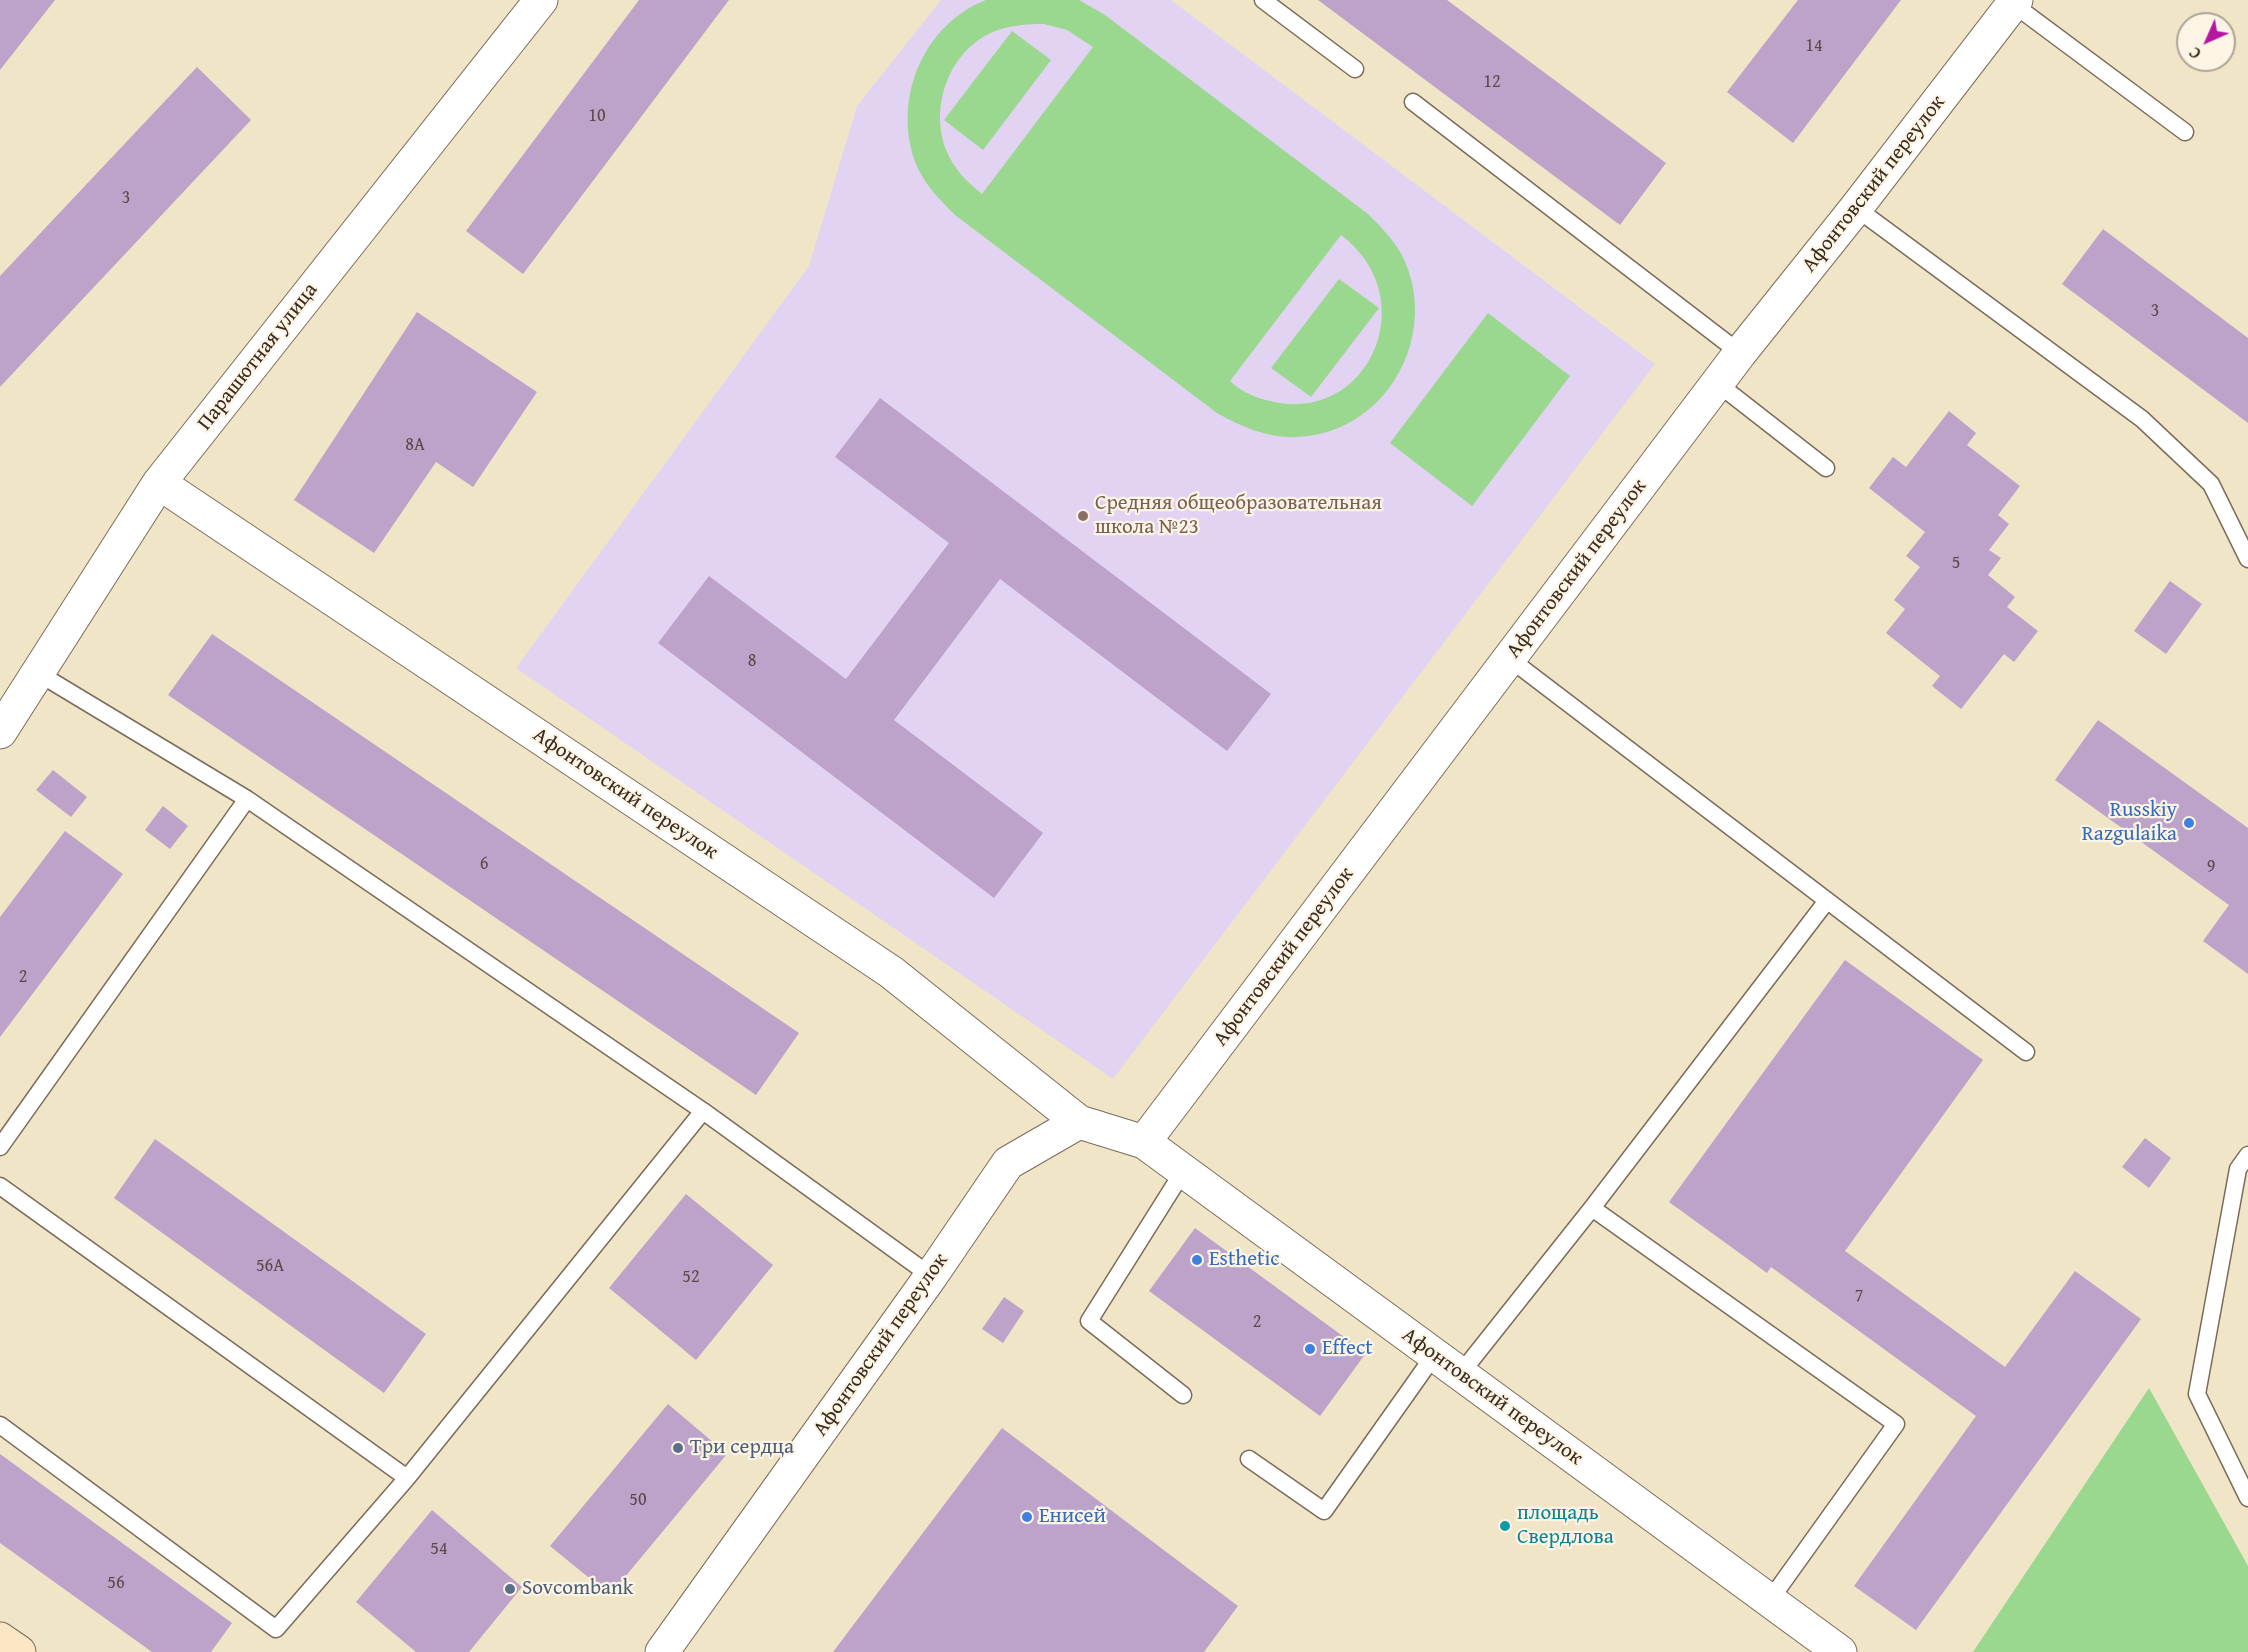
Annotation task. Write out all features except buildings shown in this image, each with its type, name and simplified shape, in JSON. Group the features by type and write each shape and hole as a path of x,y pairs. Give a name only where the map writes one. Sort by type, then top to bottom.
{"main road":[{"path":"0,1639 19,1652"}],"street":[{"name":"Парашютная улица","path":"0,732 159,483 541,0"},
{"name":"Афонтовский переулок","path":"1144,1142 1717,383 1856,208 2014,2"},
{"name":"Афонтовский переулок","path":"159,483 891,972 1079,1122 1144,1142 1840,1652"},
{"name":"Афонтовский переулок","path":"664,1651 931,1276 1008,1163 1079,1122"}],"lane":[{"path":"1263,0 1355,69"},
{"path":"2014,2 2185,132"},
{"path":"1413,102 1740,353"},
{"path":"1856,208 2142,419 2211,484 2248,559"},
{"path":"1717,383 1826,468"},
{"path":"1510,659 1826,902 2026,1052"},
{"path":"38,674 247,799 703,1111 931,1276"},
{"path":"0,1147 247,799"},
{"path":"1461,1373 1592,1208 1826,902"},
{"path":"0,1425 276,1629 407,1478 703,1111"},
{"path":"2248,1155 2238,1169 2197,1394 2248,1498"},
{"path":"1183,1395 1089,1321 1184,1170"},
{"path":"0,1186 407,1478"},
{"path":"1592,1208 1896,1424 1770,1600"},
{"path":"1249,1459 1324,1511 1435,1354"}],"shaded area":[{"name":"Средняя общеобразовательная школа №23","path":"941,0 1171,0 1655,364 1113,1079 516,668 809,266 857,106"}],"green space":[{"path":"986,0 1079,0 1105,15 1368,214 1399,250 1406,264 1414,292 1415,321 1409,348 1398,374 1382,397 1361,415 1336,429 1308,436 1272,435 1238,424 1217,413 955,215 933,191 919,171 909,140 908,115 911,91 918,68 929,46 945,27 964,12","holes":["1044,24 1067,30 1093,47 982,194 961,175 947,152 940,116 947,80 967,50 981,38 1009,27","1341,235 1366,262 1379,292 1381,323 1373,352 1357,377 1332,395 1302,404 1266,400 1238,387 1230,381"]},
{"path":"1012,31 1051,60 983,150 944,120"},
{"path":"1339,279 1379,308 1311,397 1271,368"},
{"path":"1488,313 1570,376 1472,506 1390,443"},
{"path":"2149,1388 2248,1566 2248,1652 1973,1652"}],"place":[{"name":"Средняя общеобразовательная школа №23","path":"1083,516"},
{"name":"Russkiy Razgulaika","path":"2189,823"},
{"name":"Esthetic","path":"1197,1260"},
{"name":"Effect","path":"1310,1349"},
{"name":"Три сердца","path":"678,1448"},
{"name":"Енисей","path":"1027,1517"},
{"name":"площадь Свердлова","path":"1505,1526"},
{"name":"Sovcombank","path":"510,1589"}]}
